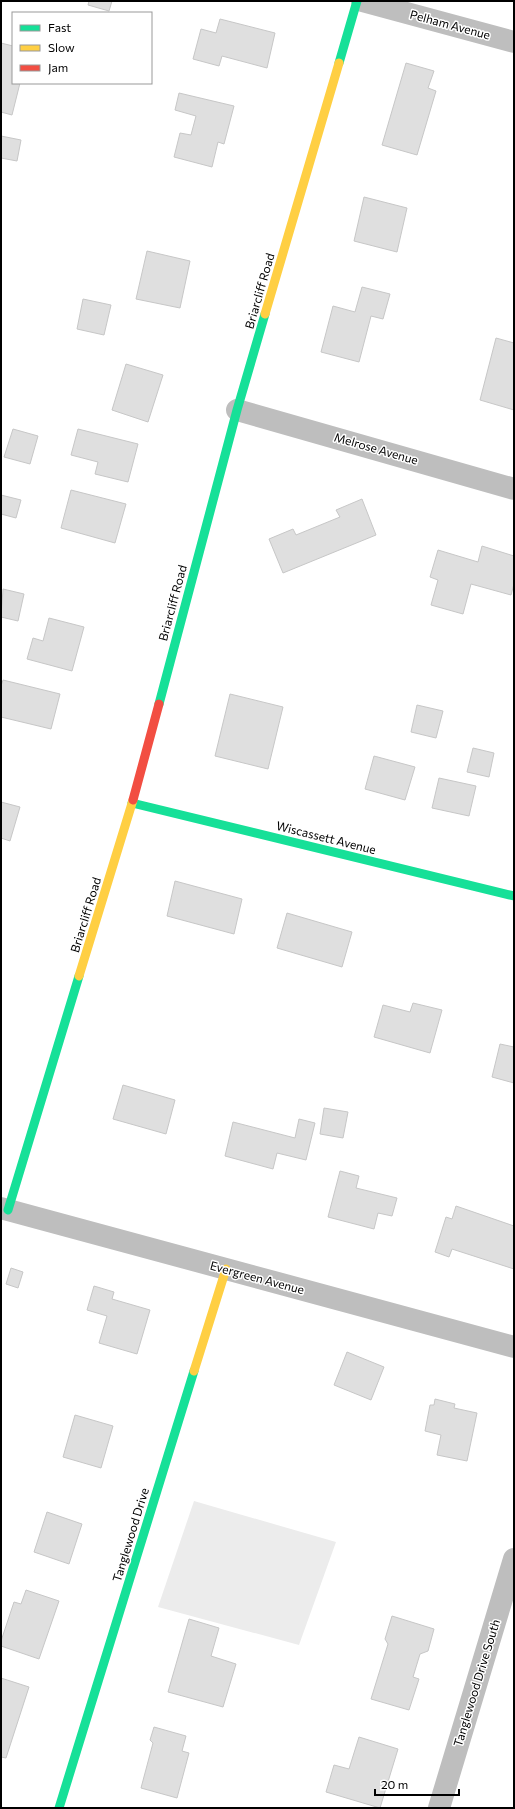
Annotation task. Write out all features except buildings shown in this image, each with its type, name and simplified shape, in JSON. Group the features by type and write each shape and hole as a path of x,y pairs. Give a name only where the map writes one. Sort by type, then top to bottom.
{"street":[{"name":"Briarcliff Road","path":"5,1209 132,803 237,410 357,1"},
{"name":"Pelham Avenue","path":"362,1 514,42"},
{"name":"Melrose Avenue","path":"237,410 514,489"},
{"name":"Wiscassett Avenue","path":"132,803 514,896"},
{"name":"Evergreen Avenue","path":"5,1209 514,1346"},
{"name":"Tanglewood Drive","path":"59,1808 226,1269"},
{"name":"Tanglewood Drive South","path":"439,1808 514,1559"}],"shaded area":[{"path":"194,1501 336,1542 299,1645 158,1607"}],"traffic: fast":[{"path":"339,63 357,1"},
{"path":"159,704 237,410 265,314"},
{"path":"132,803 514,896"},
{"path":"8,1210 79,976"},
{"path":"59,1808 194,1371"}],"traffic: slow":[{"path":"265,314 339,63"},
{"path":"79,976 133,800"},
{"path":"194,1371 226,1269"}],"traffic: jam":[{"path":"133,800 159,704"}]}
